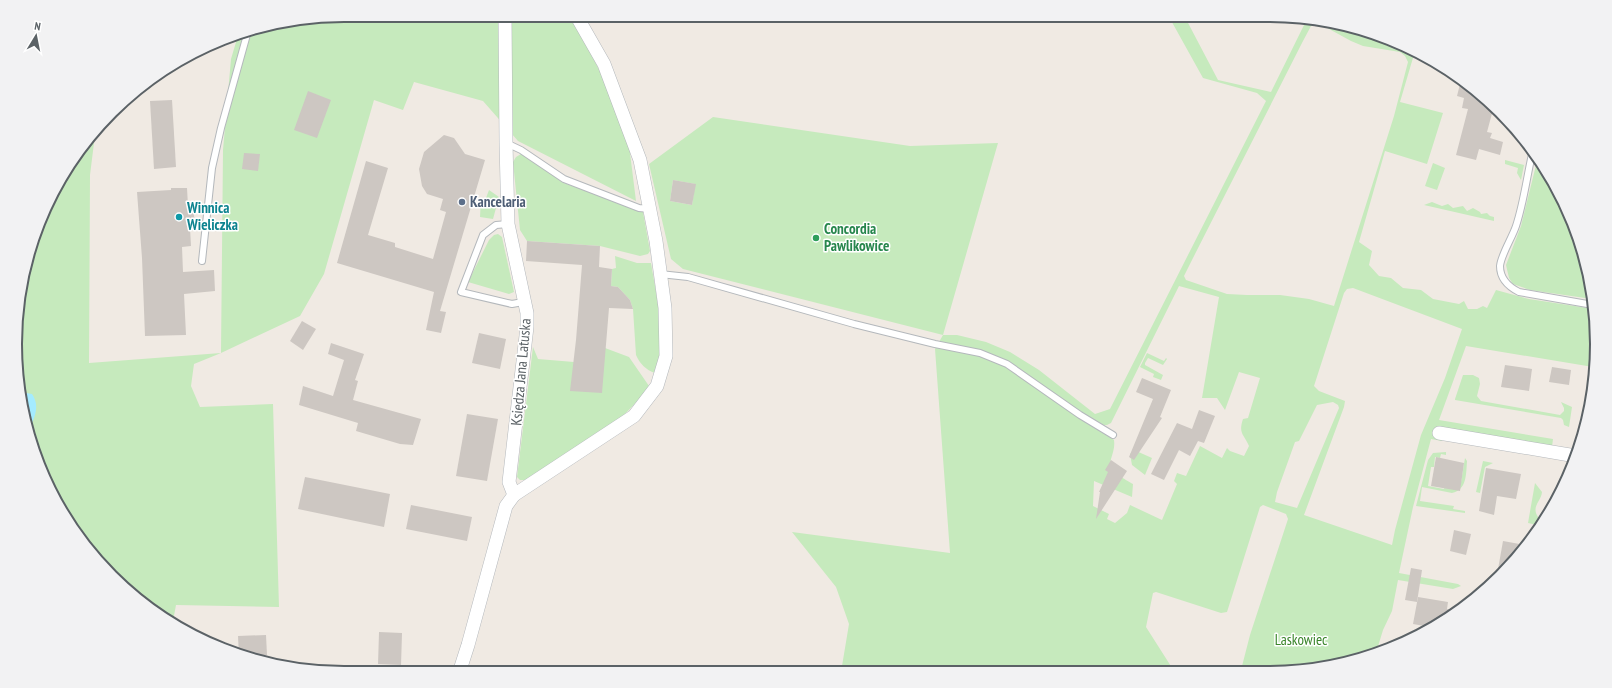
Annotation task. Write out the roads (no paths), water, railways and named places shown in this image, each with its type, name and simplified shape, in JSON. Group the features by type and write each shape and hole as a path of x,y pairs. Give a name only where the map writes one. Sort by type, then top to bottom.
{"street":[{"name":"Księdza Jana Latuska","path":"506,22 508,224 523,302 527,313 527,327 509,482 514,496"},
{"path":"461,666 506,506 514,496 634,416 657,386 666,356 665,308 656,242 640,160 604,64 580,22"},
{"path":"1439,433 1570,455"}],"lane":[{"path":"202,261 212,168 221,128 246,37"},
{"path":"506,143 522,150 564,179 639,208 650,209"},
{"path":"1531,159 1517,225 1500,266 1501,274 1505,282 1511,288 1519,292 1587,303"},
{"path":"508,224 496,225 483,235 461,292 512,304 523,302"},
{"path":"660,274 688,277 854,324 935,344 980,352 1007,364 1113,435"}],"water":[{"path":"26,393 32,394 36,403 35,416 32,423"}],"place":[{"name":"Kancelaria","path":"462,202"},
{"name":"Winnica Wieliczka","path":"179,217"},
{"name":"Concordia Pawlikowice","path":"816,238"}],"park label":[{"name":"Laskowiec","path":"1301,640"}]}
